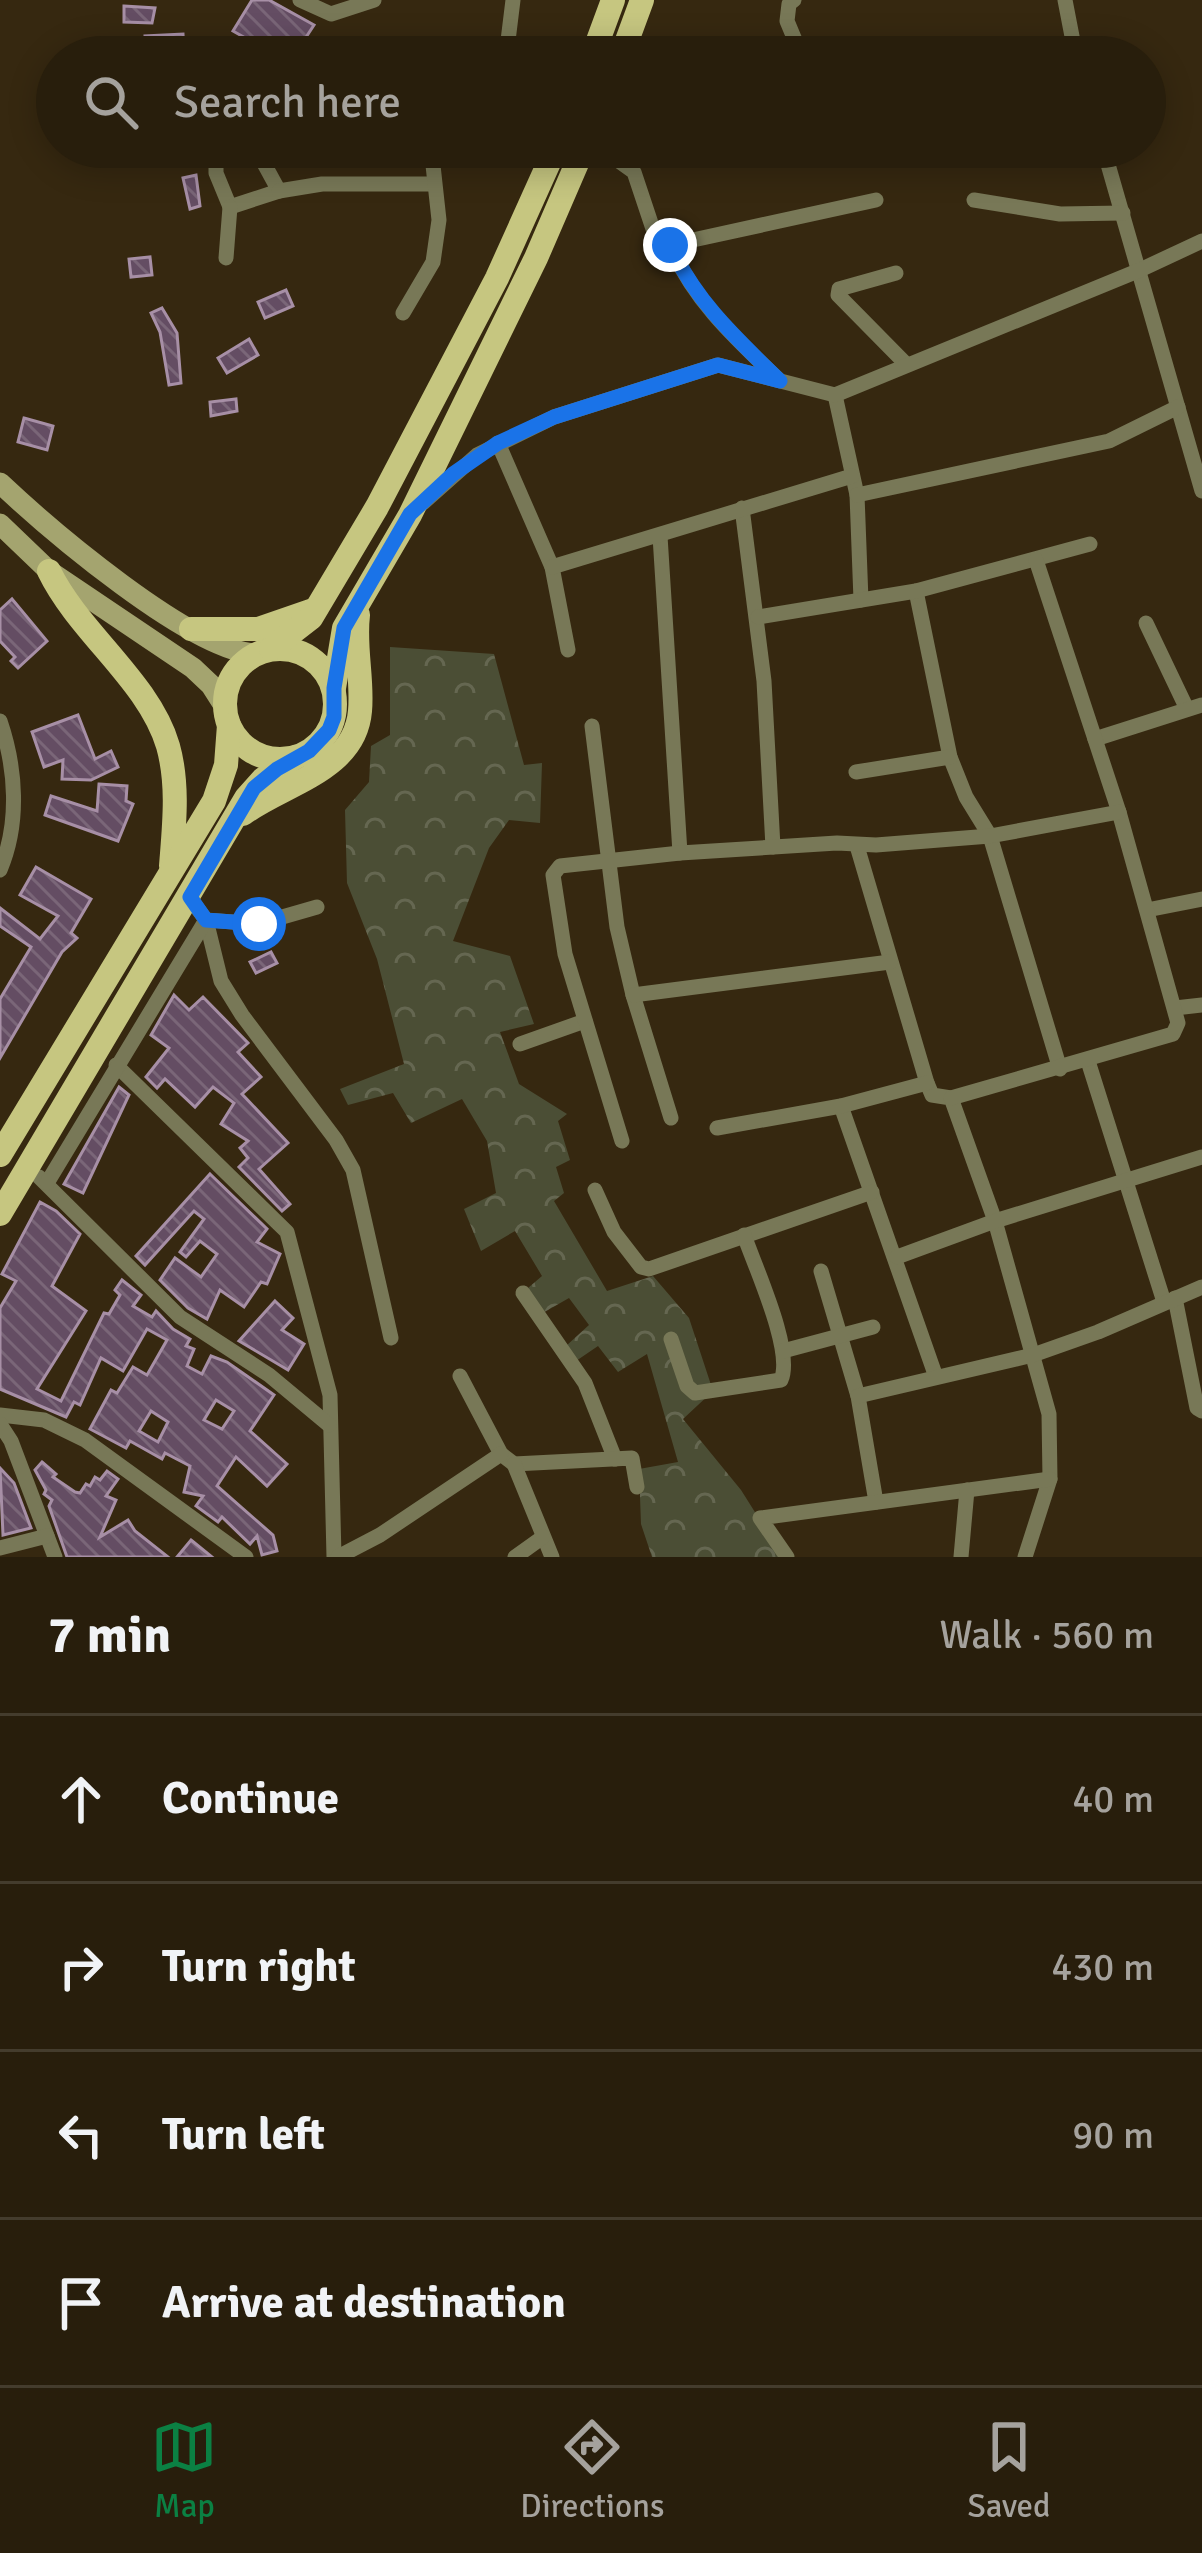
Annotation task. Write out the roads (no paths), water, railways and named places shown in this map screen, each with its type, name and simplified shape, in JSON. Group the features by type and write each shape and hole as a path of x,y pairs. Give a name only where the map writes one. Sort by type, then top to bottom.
{"main road":[{"path":"600,36 613,0"},
{"path":"628,36 642,0"},
{"path":"0,1155 222,783 232,676 298,631 320,606 434,404 539,168"},
{"path":"0,1214 37,1176 254,788 309,751 329,730 341,637 410,514 528,275 575,168"},
{"path":"0,483 121,584 191,629 227,649 302,653 327,674 334,688"},
{"path":"0,524 49,571 193,668 211,685 240,742 256,754 296,757"},
{"path":"49,571 73,612 146,703 166,739 173,778 171,870"},
{"path":"232,823 258,803 322,770 349,744 360,718 359,604"},
{"path":"191,629 258,629 320,606"}],"street":[{"path":"300,0 331,14 374,0"},
{"path":"509,36 513,0"},
{"path":"794,0 789,4 788,21 794,36"},
{"path":"1065,0 1072,36"},
{"path":"216,168 230,207 226,258"},
{"path":"266,168 279,191"},
{"path":"403,314 433,262 439,220 433,168"},
{"path":"629,168 656,238 670,245 876,200"},
{"path":"1109,168 1202,491"},
{"path":"230,207 279,191 322,184 434,184"},
{"path":"974,200 1060,214 1123,213"},
{"path":"410,514 453,474 498,443 554,417 718,365 835,394 1202,241"},
{"path":"670,245 684,277 710,312 780,381"},
{"path":"896,273 839,289 838,295 906,364"},
{"path":"835,394 857,495 861,600"},
{"path":"857,495 1108,441 1178,406"},
{"path":"498,443 552,567 568,650"},
{"path":"552,567 852,476"},
{"path":"742,508 758,616 773,848"},
{"path":"660,536 680,853"},
{"path":"758,616 916,591 1090,544"},
{"path":"857,846 934,1097 951,1098 1173,1034 1178,1023 1175,1008 1119,812 1036,560"},
{"path":"916,591 950,757 966,797 990,836 1060,1069"},
{"path":"1094,739 1194,707 1146,623"},
{"path":"0,721 12,765 14,802 0,870"},
{"path":"592,726 608,860 633,995 671,1118"},
{"path":"856,772 950,757"},
{"path":"622,1141 565,954 554,875 560,866 680,853 990,836 1119,812"},
{"path":"190,897 206,920 220,981 353,1170 391,1338"},
{"path":"1147,910 1202,898"},
{"path":"206,920 259,924 317,907"},
{"path":"206,920 116,1065 37,1176 180,1317 269,1376 329,1424"},
{"path":"633,995 890,962"},
{"path":"1175,1008 1202,1005"},
{"path":"520,1044 585,1021"},
{"path":"1088,1061 1169,1300 1196,1408 1202,1411"},
{"path":"116,1065 287,1232 330,1395 336,1557 508,1459 635,1461 637,1487"},
{"path":"717,1128 841,1106 927,1083"},
{"path":"951,1098 995,1221 1049,1414 1050,1479 1025,1557"},
{"path":"841,1106 936,1376"},
{"path":"897,1257 995,1221 1202,1157"},
{"path":"595,1190 614,1232 641,1267 652,1269 872,1192"},
{"path":"671,1339 687,1386 695,1393 781,1380 783,1351 744,1235"},
{"path":"821,1271 858,1396 876,1502"},
{"path":"858,1396 1033,1355 1202,1287"},
{"path":"523,1293 585,1383 616,1459"},
{"path":"783,1351 873,1327"},
{"path":"460,1376 508,1459 552,1557"},
{"path":"55,1557 0,1419 44,1420 85,1439 246,1557"},
{"path":"787,1557 760,1518 1050,1479"},
{"path":"961,1557 967,1490"},
{"path":"0,1549 47,1536"},
{"path":"515,1557 543,1537"}]}
